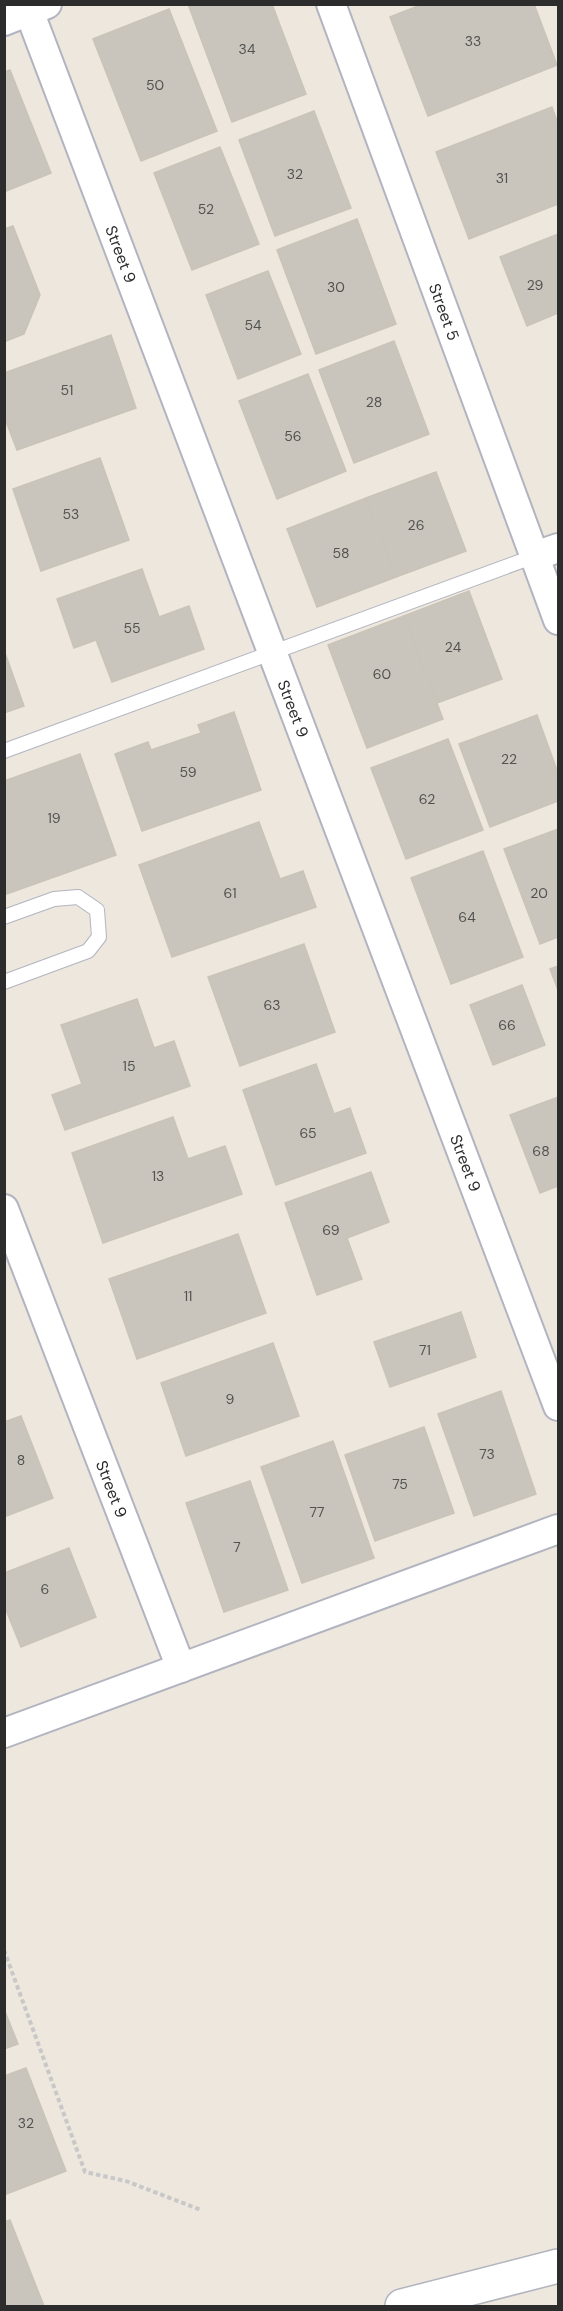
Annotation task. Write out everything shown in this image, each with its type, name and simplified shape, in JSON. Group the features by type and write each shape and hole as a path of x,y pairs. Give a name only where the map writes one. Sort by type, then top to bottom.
{"street":[{"name":"Street 5","path":"331,4 547,552 558,620"},
{"name":"Street 9","path":"27,12 558,1406"},
{"name":"Street 9","path":"4,1209 181,1668"},
{"path":"4,1733 558,1529"},
{"path":"402,2307 558,2266"}],"lane":[{"path":"4,751 547,552"},
{"path":"4,917 54,899 78,897 97,910 99,937 88,951 4,982"}],"path":[{"path":"4,1950 85,2172 126,2181 201,2210"}],"building":[{"path":"188,4 272,4 306,94 232,122"},
{"path":"423,4 534,4 557,65 428,116 390,17"},
{"path":"169,9 217,131 141,161 93,39"},
{"path":"10,70 51,173 4,192 4,72"},
{"path":"552,107 558,124 558,204 469,239 436,152"},
{"path":"314,111 351,208 275,236 239,140"},
{"path":"220,147 259,244 192,270 154,173"},
{"path":"357,219 396,324 316,354 277,250"},
{"path":"13,226 40,295 24,334 4,342 4,229"},
{"path":"558,234 558,313 527,326 500,257"},
{"path":"268,271 301,354 238,379 206,295"},
{"path":"111,335 136,408 17,450 4,416 4,373"},
{"path":"394,341 429,434 354,463 319,370"},
{"path":"308,374 346,471 277,499 239,401"},
{"path":"100,458 129,540 41,571 13,489"},
{"path":"436,472 466,551 396,577 366,498"},
{"path":"366,498 396,577 317,607 287,529"},
{"path":"142,569 159,617 189,606 204,649 112,682 96,640 74,648 57,599"},
{"path":"469,591 502,679 437,703 404,616"},
{"path":"404,616 443,719 367,748 328,645"},
{"path":"4,650 24,706 4,713"},
{"path":"234,712 261,790 142,831 115,754 148,742 151,750 201,733 198,725"},
{"path":"537,715 558,773 558,801 490,827 459,744"},
{"path":"448,739 483,830 406,859 371,768"},
{"path":"80,754 116,855 4,895 4,781"},
{"path":"259,822 280,879 303,871 316,907 172,957 139,865"},
{"path":"558,829 558,937 540,944 504,849"},
{"path":"483,851 523,957 451,984 411,878"},
{"path":"304,944 335,1032 240,1066 208,977"},
{"path":"558,966 558,990 550,969"},
{"path":"522,985 545,1045 493,1065 470,1005"},
{"path":"137,999 154,1048 174,1041 190,1086 65,1130 52,1095 82,1084 61,1025"},
{"path":"316,1064 334,1114 350,1108 366,1153 276,1185 243,1090"},
{"path":"558,1097 558,1186 540,1193 510,1115"},
{"path":"173,1117 188,1159 225,1146 242,1194 103,1243 72,1153"},
{"path":"371,1172 389,1222 347,1238 362,1279 317,1295 285,1203"},
{"path":"238,1234 266,1313 137,1359 109,1279"},
{"path":"461,1312 476,1357 390,1387 374,1342"},
{"path":"273,1343 299,1416 186,1456 161,1383"},
{"path":"501,1391 536,1494 474,1516 438,1414"},
{"path":"21,1416 53,1498 4,1517 4,1422"},
{"path":"424,1427 454,1513 375,1541 345,1455"},
{"path":"333,1441 374,1558 302,1583 261,1467"},
{"path":"250,1481 288,1590 224,1612 186,1503"},
{"path":"69,1548 96,1617 21,1647 4,1605 4,1573"},
{"path":"4,2009 18,2044 4,2049"},
{"path":"26,2068 66,2171 4,2195 4,2076"},
{"path":"10,2220 44,2306 4,2306 4,2222"}]}
